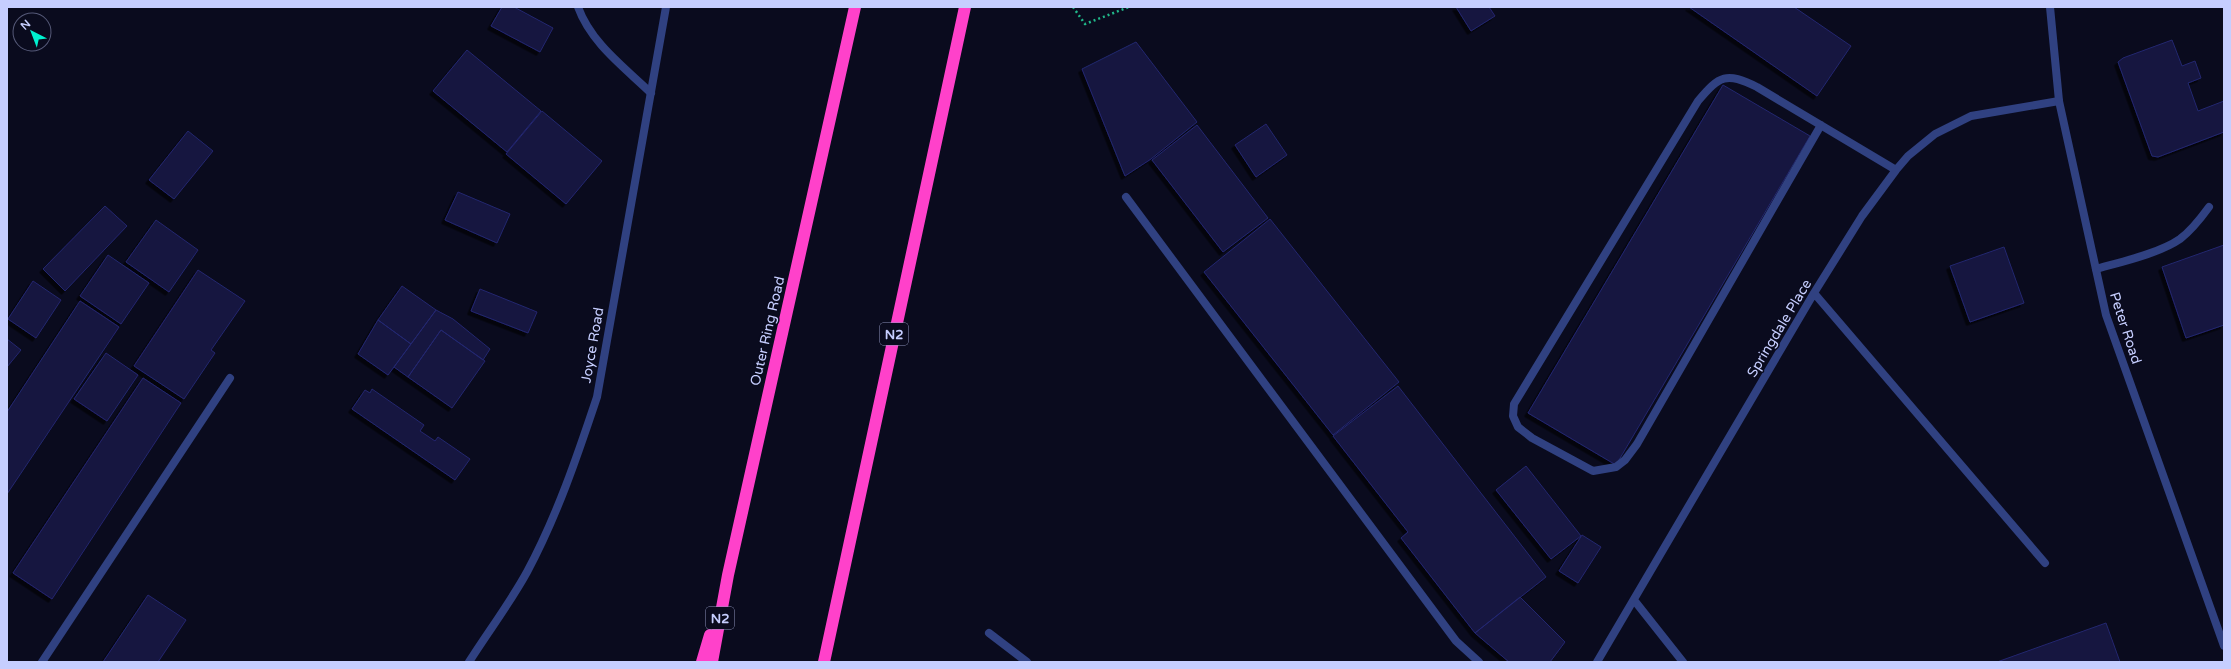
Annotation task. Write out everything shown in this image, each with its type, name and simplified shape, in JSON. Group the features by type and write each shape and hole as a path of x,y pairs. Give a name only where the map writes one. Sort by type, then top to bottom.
{"highway":[{"name":"Outer Ring Road","path":"712,662 728,575 855,7"},
{"name":"N2","path":"824,662 965,7"},
{"path":"702,662 728,575"}],"street":[{"path":"578,7 584,24 596,41 651,93"},
{"name":"Joyce Road","path":"469,662 526,572 557,508 597,397 666,7"},
{"name":"Peter Road","path":"2050,7 2059,101 2106,315 2224,646"},
{"path":"1821,125 1637,444 1625,460 1616,467 1593,471 1532,438 1518,427 1512,416 1514,404 1698,101 1718,79 1728,77 1741,80 1821,125 1896,170"},
{"name":"Springdale Place","path":"1598,662 1814,293 1862,216 1896,170 1908,156 1935,134 1970,116 2059,101"},
{"path":"1126,197 1456,641 1479,662"},
{"path":"2096,269 2137,258 2180,239 2195,226 2210,207"},
{"path":"1814,293 2045,563"},
{"path":"42,662 230,378"},
{"path":"1634,600 1683,662"},
{"path":"989,633 1027,662"}],"path":[{"path":"1073,7 1085,24 1129,7"}],"building":[{"path":"502,7 514,7 553,28 540,52 491,26"},
{"path":"1456,7 1489,7 1495,16 1471,31"},
{"path":"1689,7 1794,7 1851,46 1817,96"},
{"path":"2172,40 2182,66 2195,61 2201,78 2188,83 2198,111 2224,101 2224,132 2158,157 2152,156 2118,62 2123,58"},
{"path":"1136,42 1197,122 1151,159 1125,176 1082,69"},
{"path":"467,50 541,111 507,152 433,91"},
{"path":"1723,85 1810,136 1616,465 1528,413"},
{"path":"542,111 602,161 566,204 506,154"},
{"path":"1266,124 1287,155 1256,177 1235,145"},
{"path":"1197,125 1268,218 1223,252 1152,160"},
{"path":"188,131 213,151 174,199 149,180"},
{"path":"458,192 510,214 497,243 445,220"},
{"path":"105,206 127,226 65,291 43,269"},
{"path":"1270,219 1399,382 1333,435 1204,272"},
{"path":"156,220 198,250 169,292 126,262"},
{"path":"2224,245 2224,325 2186,338 2162,267"},
{"path":"2004,247 2024,303 1970,322 1950,266"},
{"path":"108,255 149,283 121,324 80,296"},
{"path":"198,270 245,301 211,350 215,353 184,399 134,366"},
{"path":"33,281 61,300 36,338 8,319"},
{"path":"402,286 436,310 411,344 378,320"},
{"path":"480,289 537,312 528,333 471,311"},
{"path":"80,301 119,327 7,494 7,412"},
{"path":"436,310 453,319 490,349 483,360 441,330 408,377 394,367"},
{"path":"378,320 411,344 388,375 358,354"},
{"path":"441,330 485,361 452,408 408,377"},
{"path":"7,339 21,350 7,367"},
{"path":"106,353 138,375 107,421 74,399"},
{"path":"143,378 181,403 52,599 13,573"},
{"path":"1398,386 1546,577 1475,633 1401,538 1408,532 1333,436"},
{"path":"372,389 424,425 420,431 435,441 438,437 470,459 455,480 352,409 365,390 370,393"},
{"path":"1526,466 1581,536 1551,559 1496,490"},
{"path":"1582,535 1601,547 1578,583 1559,571"},
{"path":"148,595 186,620 158,662 103,662"},
{"path":"1520,597 1565,642 1550,662 1509,662 1475,633"},
{"path":"2106,623 2120,662 1997,662"}]}
